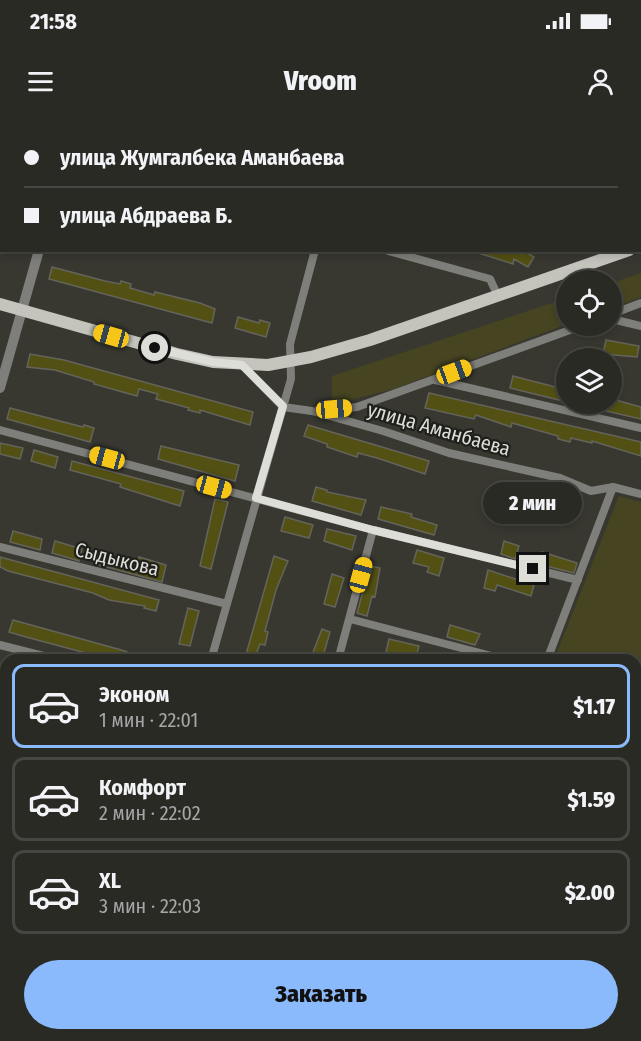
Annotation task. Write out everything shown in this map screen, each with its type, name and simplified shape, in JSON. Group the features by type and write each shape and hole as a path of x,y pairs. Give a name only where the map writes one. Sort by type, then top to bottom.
{"main road":[{"path":"0,304 177,354 242,365 290,361 370,340 607,254"}],"street":[{"path":"0,388 38,252"},
{"path":"213,654 291,379 290,344 314,252"},
{"path":"392,252 489,279 497,294"},
{"path":"622,310 641,303"},
{"path":"622,321 641,326"},
{"path":"312,411 357,407 556,335"},
{"path":"242,365 283,406"},
{"path":"433,380 641,429"},
{"name":"улица Аманбаева","path":"283,406 312,411 383,431 418,444 560,478 591,490 614,487 641,494"},
{"path":"0,430 373,530 578,580"},
{"path":"549,654 614,487"},
{"path":"340,654 373,530"},
{"name":"Сыдыкова","path":"0,547 227,604"},
{"path":"350,619 484,654"},
{"path":"0,645 35,654"}],"shaded area":[{"path":"641,273 641,297 622,304 622,280"},
{"path":"556,302 556,328 394,389 350,400 332,401 332,376"},
{"path":"619,496 641,502 641,654 556,654"}],"building":[{"path":"475,252 518,252 522,254 526,252 534,257 528,267 514,259 513,264"},
{"path":"52,267 105,281 120,284 121,281 131,284 130,288 154,295 155,292 200,303 215,309 212,323 49,279"},
{"path":"238,317 259,323 260,320 270,323 266,337 235,328"},
{"path":"606,340 639,346 637,357 622,356 622,348 604,348"},
{"path":"30,354 64,360 253,412 250,425 200,410 200,413 188,410 189,408 156,399 158,394 139,389 137,396 55,370 27,367"},
{"path":"513,376 556,387 556,399 510,388"},
{"path":"429,393 641,442 641,456 592,441 592,443 571,438 570,442 558,439 558,436 512,423 511,427 476,415 474,419 425,408"},
{"path":"622,402 641,407 641,419 619,414 622,414"},
{"path":"10,408 94,428 90,442 7,419"},
{"path":"308,425 429,461 425,474 377,458 358,453 357,457 327,447 327,444 304,436"},
{"path":"0,443 23,448 20,459 0,454"},
{"path":"161,446 239,465 235,481 158,459"},
{"path":"34,450 58,457 55,468 31,461"},
{"path":"72,461 184,491 180,506 120,487 121,484 70,470"},
{"path":"501,481 569,499 565,511 512,494 511,498 497,494"},
{"path":"316,487 327,490 327,492 366,500 361,515 312,501"},
{"path":"215,499 228,502 211,569 200,566"},
{"path":"381,507 412,514 411,517 437,525 434,535 378,519"},
{"path":"285,517 313,525 309,538 281,531"},
{"path":"327,529 356,536 352,550 324,541"},
{"path":"13,531 42,539 40,550 10,542"},
{"path":"55,541 82,549 79,561 52,553"},
{"path":"504,541 519,546 515,559 501,554"},
{"path":"417,550 444,558 439,576 427,572 429,567 413,563"},
{"path":"542,552 577,563 574,573 538,564"},
{"path":"98,554 137,563 139,557 166,565 162,582 96,564"},
{"path":"274,556 288,561 276,590 265,631 268,632 265,645 260,644 256,654 246,654"},
{"path":"0,557 159,600 156,611 144,608 145,606 109,600 93,593 8,571 0,567"},
{"path":"370,566 380,568 375,597 372,596 367,616 357,613"},
{"path":"488,570 534,585 531,596 497,585 495,591 484,588"},
{"path":"332,574 344,578 335,607 324,604"},
{"path":"188,608 199,611 190,646 179,644"},
{"path":"13,620 131,654 90,654 9,632"},
{"path":"450,625 480,634 475,645 447,637"},
{"path":"322,629 330,632 324,654 312,654"},
{"path":"389,639 419,646 417,654 386,652"}],"route":[{"path":"155,348 213,362 242,365 259,379 283,406 256,498 373,530 533,569"}]}
